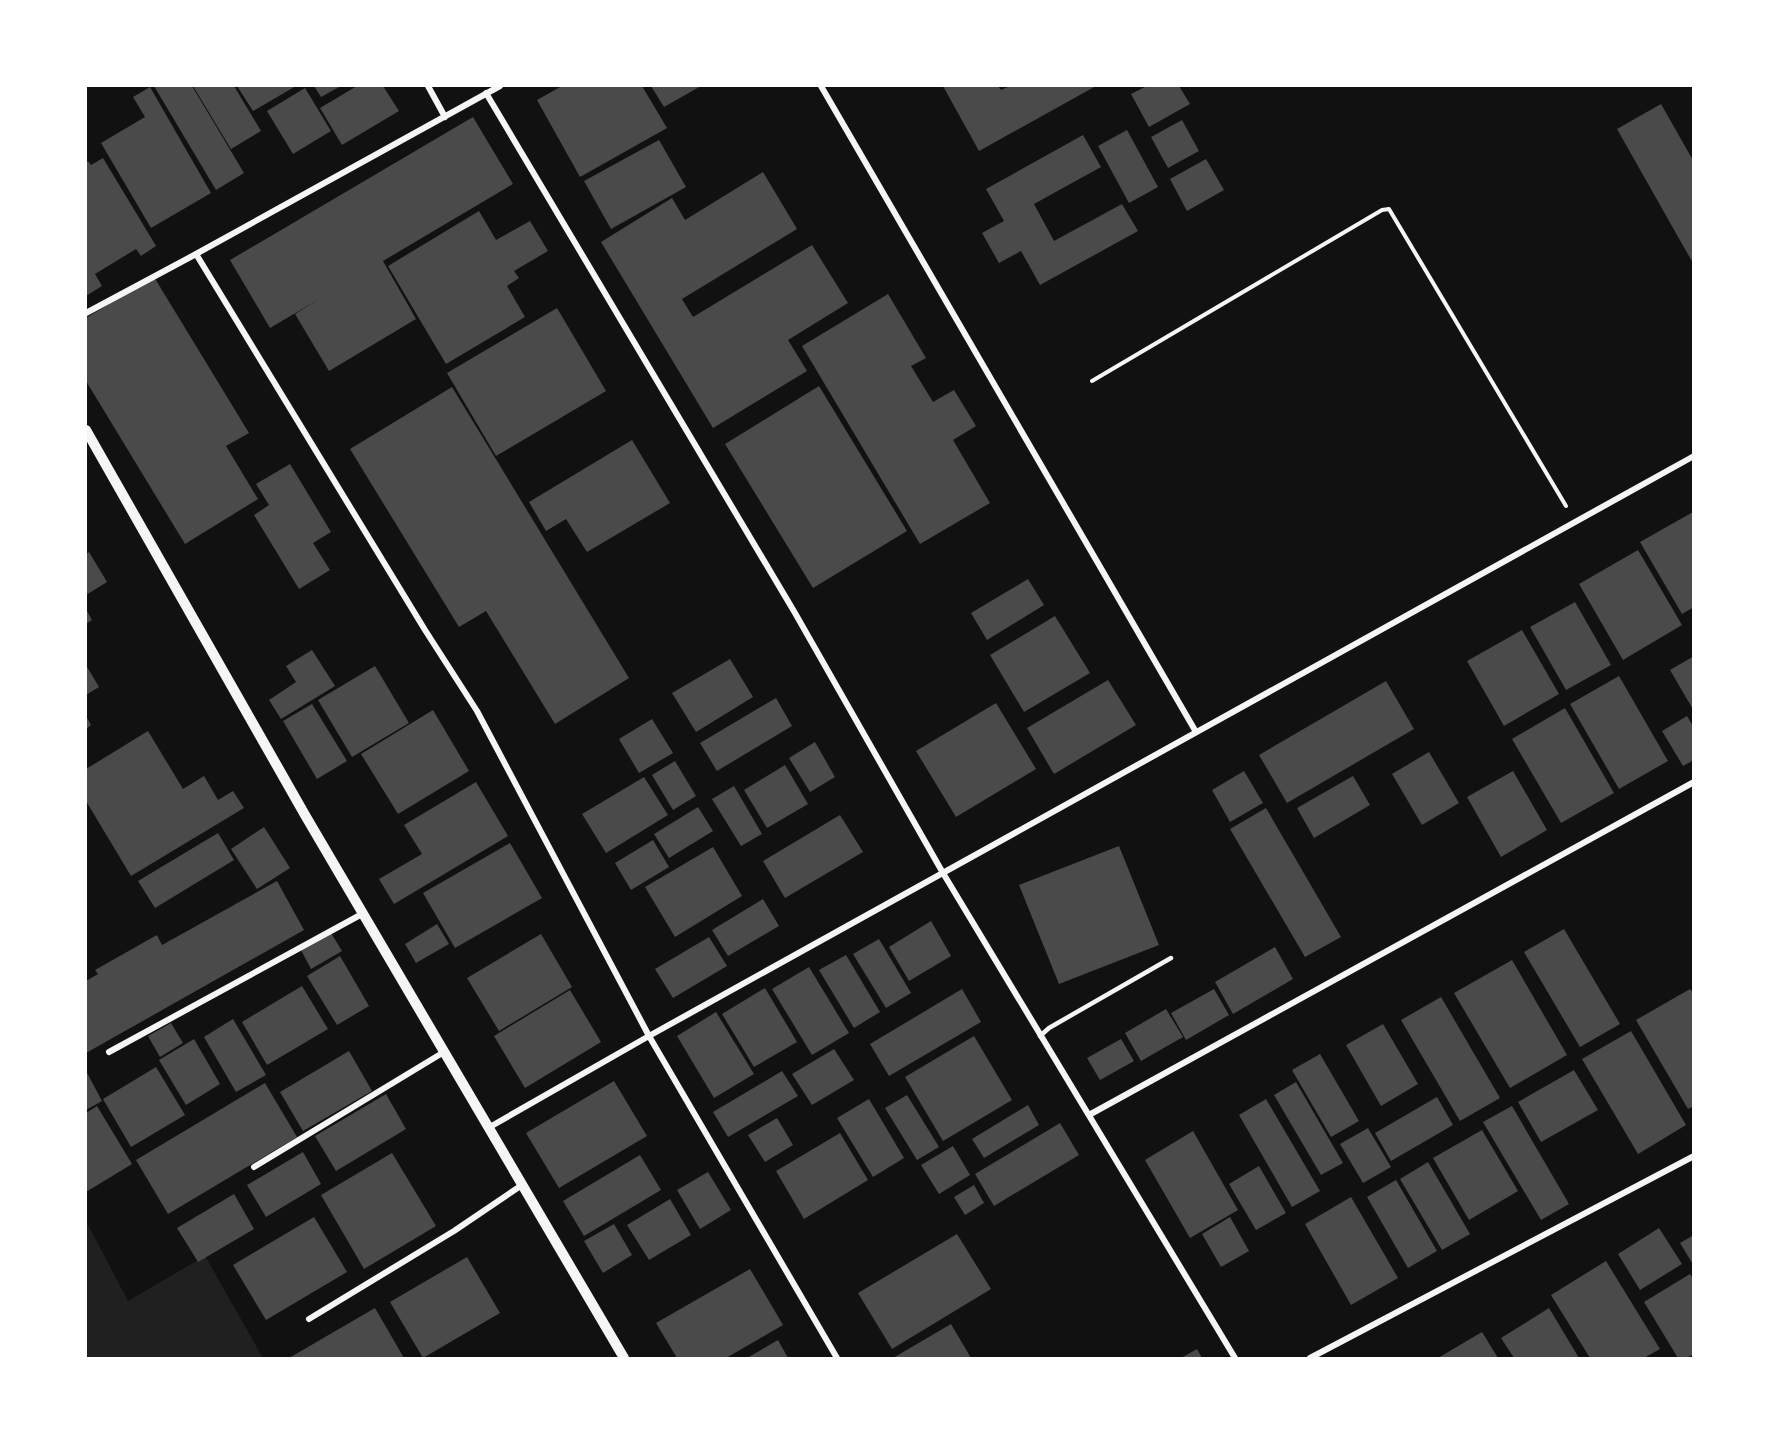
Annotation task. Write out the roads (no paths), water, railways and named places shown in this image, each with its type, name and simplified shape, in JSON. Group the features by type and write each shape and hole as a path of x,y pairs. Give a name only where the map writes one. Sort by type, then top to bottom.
{"street":[{"path":"428,86 445,117"},
{"path":"86,313 500,86"},
{"path":"821,86 1196,732"},
{"path":"486,93 795,613 943,873 1235,1359"},
{"path":"196,254 425,630 477,711 649,1036 837,1359"},
{"path":"86,430 304,815 624,1359"},
{"path":"488,1128 649,1036 1694,456"},
{"path":"1089,1114 1694,782"},
{"path":"109,1052 362,914"},
{"path":"254,1167 444,1052"},
{"path":"1310,1359 1694,1156"},
{"path":"309,1319 454,1231 522,1185"}],"lane":[{"path":"1040,1036 1049,1028 1171,958"}]}
